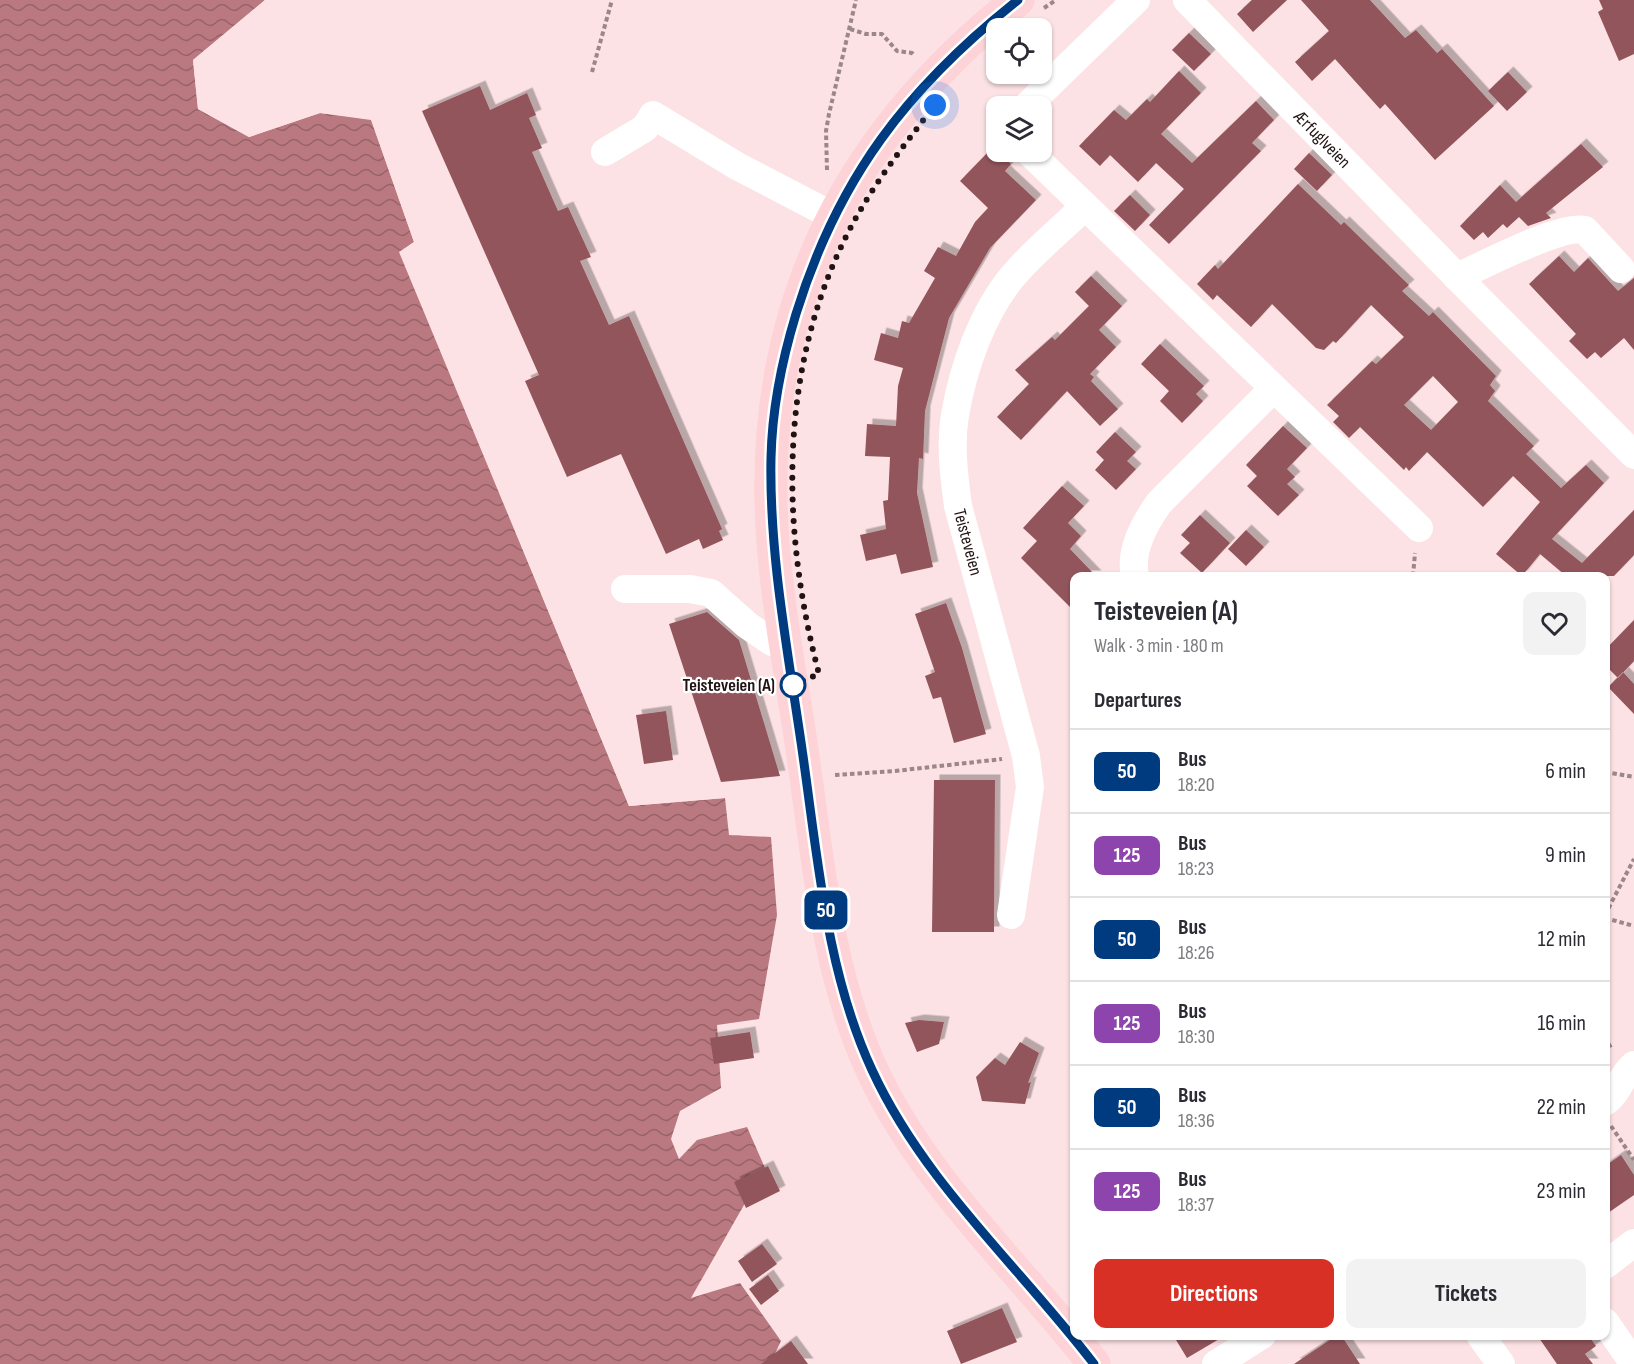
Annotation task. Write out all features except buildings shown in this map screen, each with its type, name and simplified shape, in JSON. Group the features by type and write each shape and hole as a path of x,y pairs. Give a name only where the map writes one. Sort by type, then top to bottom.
{"main road":[{"path":"1018,0 946,62 909,101 879,140 832,216 807,278 792,327 777,396 771,455 771,508 787,643 830,934 840,976 871,1069 908,1135 931,1168 1070,1335"},
{"path":"1074,1340 1094,1364"}],"street":[{"path":"1038,96 1136,0"},
{"name":"Ærfuglveien","path":"1186,0 1456,278 1634,455"},
{"path":"605,152 645,128 653,115 737,166 832,216"},
{"path":"1039,162 1419,528"},
{"name":"Teisteveien","path":"1011,915 1030,787 1026,756 958,506 953,466 955,415 970,359 990,311 1012,276 1085,206"},
{"path":"1456,278 1537,242 1577,228 1585,230 1621,269"},
{"path":"1135,572 1135,552 1141,533 1159,503 1273,388"},
{"path":"625,588 690,589 711,593 747,625 772,642 787,643"},
{"path":"1615,1104 1626,1072 1634,1065"},
{"path":"1610,1261 1634,1243"},
{"path":"1610,1329 1634,1364"},
{"path":"1484,1340 1501,1364"},
{"path":"1216,1364 1254,1344"}],"path":[{"path":"592,72 612,0"},
{"path":"829,179 826,131 856,0"},
{"path":"850,29 866,34 882,34 897,51 912,53 921,63"},
{"path":"835,775 895,771 1026,756"},
{"path":"833,764 835,785"},
{"path":"1610,773 1634,777"},
{"path":"1610,906 1634,859"},
{"path":"1610,918 1634,926"},
{"path":"1615,1104 1634,1160"}],"water":[{"path":"0,0 265,0 193,60 198,109 249,137 320,113 371,119 414,242 400,252 629,806 725,798 729,835 771,837 777,915 759,1019 717,1025 721,1088 680,1111 671,1139 679,1159 697,1140 747,1127 765,1168 691,1298 740,1283 781,1341 770,1364 0,1364"}],"pier":[{"path":"265,0 268,0 196,61 201,107 249,133 320,110 373,118 417,241 403,253 631,803 724,795 725,798 629,806 399,252 414,242 371,120 320,113 249,137 198,109 193,60"}],"bus line":[{"name":"50","path":"1018,0 986,25 946,62 909,101 879,140 832,216 807,278 789,337 777,396 771,455 771,508 777,574 818,861 830,934 856,1030 871,1069 889,1104 919,1152 985,1235 1070,1335"},
{"name":"50","path":"1074,1340 1094,1364"}],"place":[{"name":"Teisteveien (A)","path":"793,685"}],"route":[{"path":"793,685 819,674 806,625 795,550 792,450 800,379 816,314 836,259 852,226 890,163 935,105"}]}
